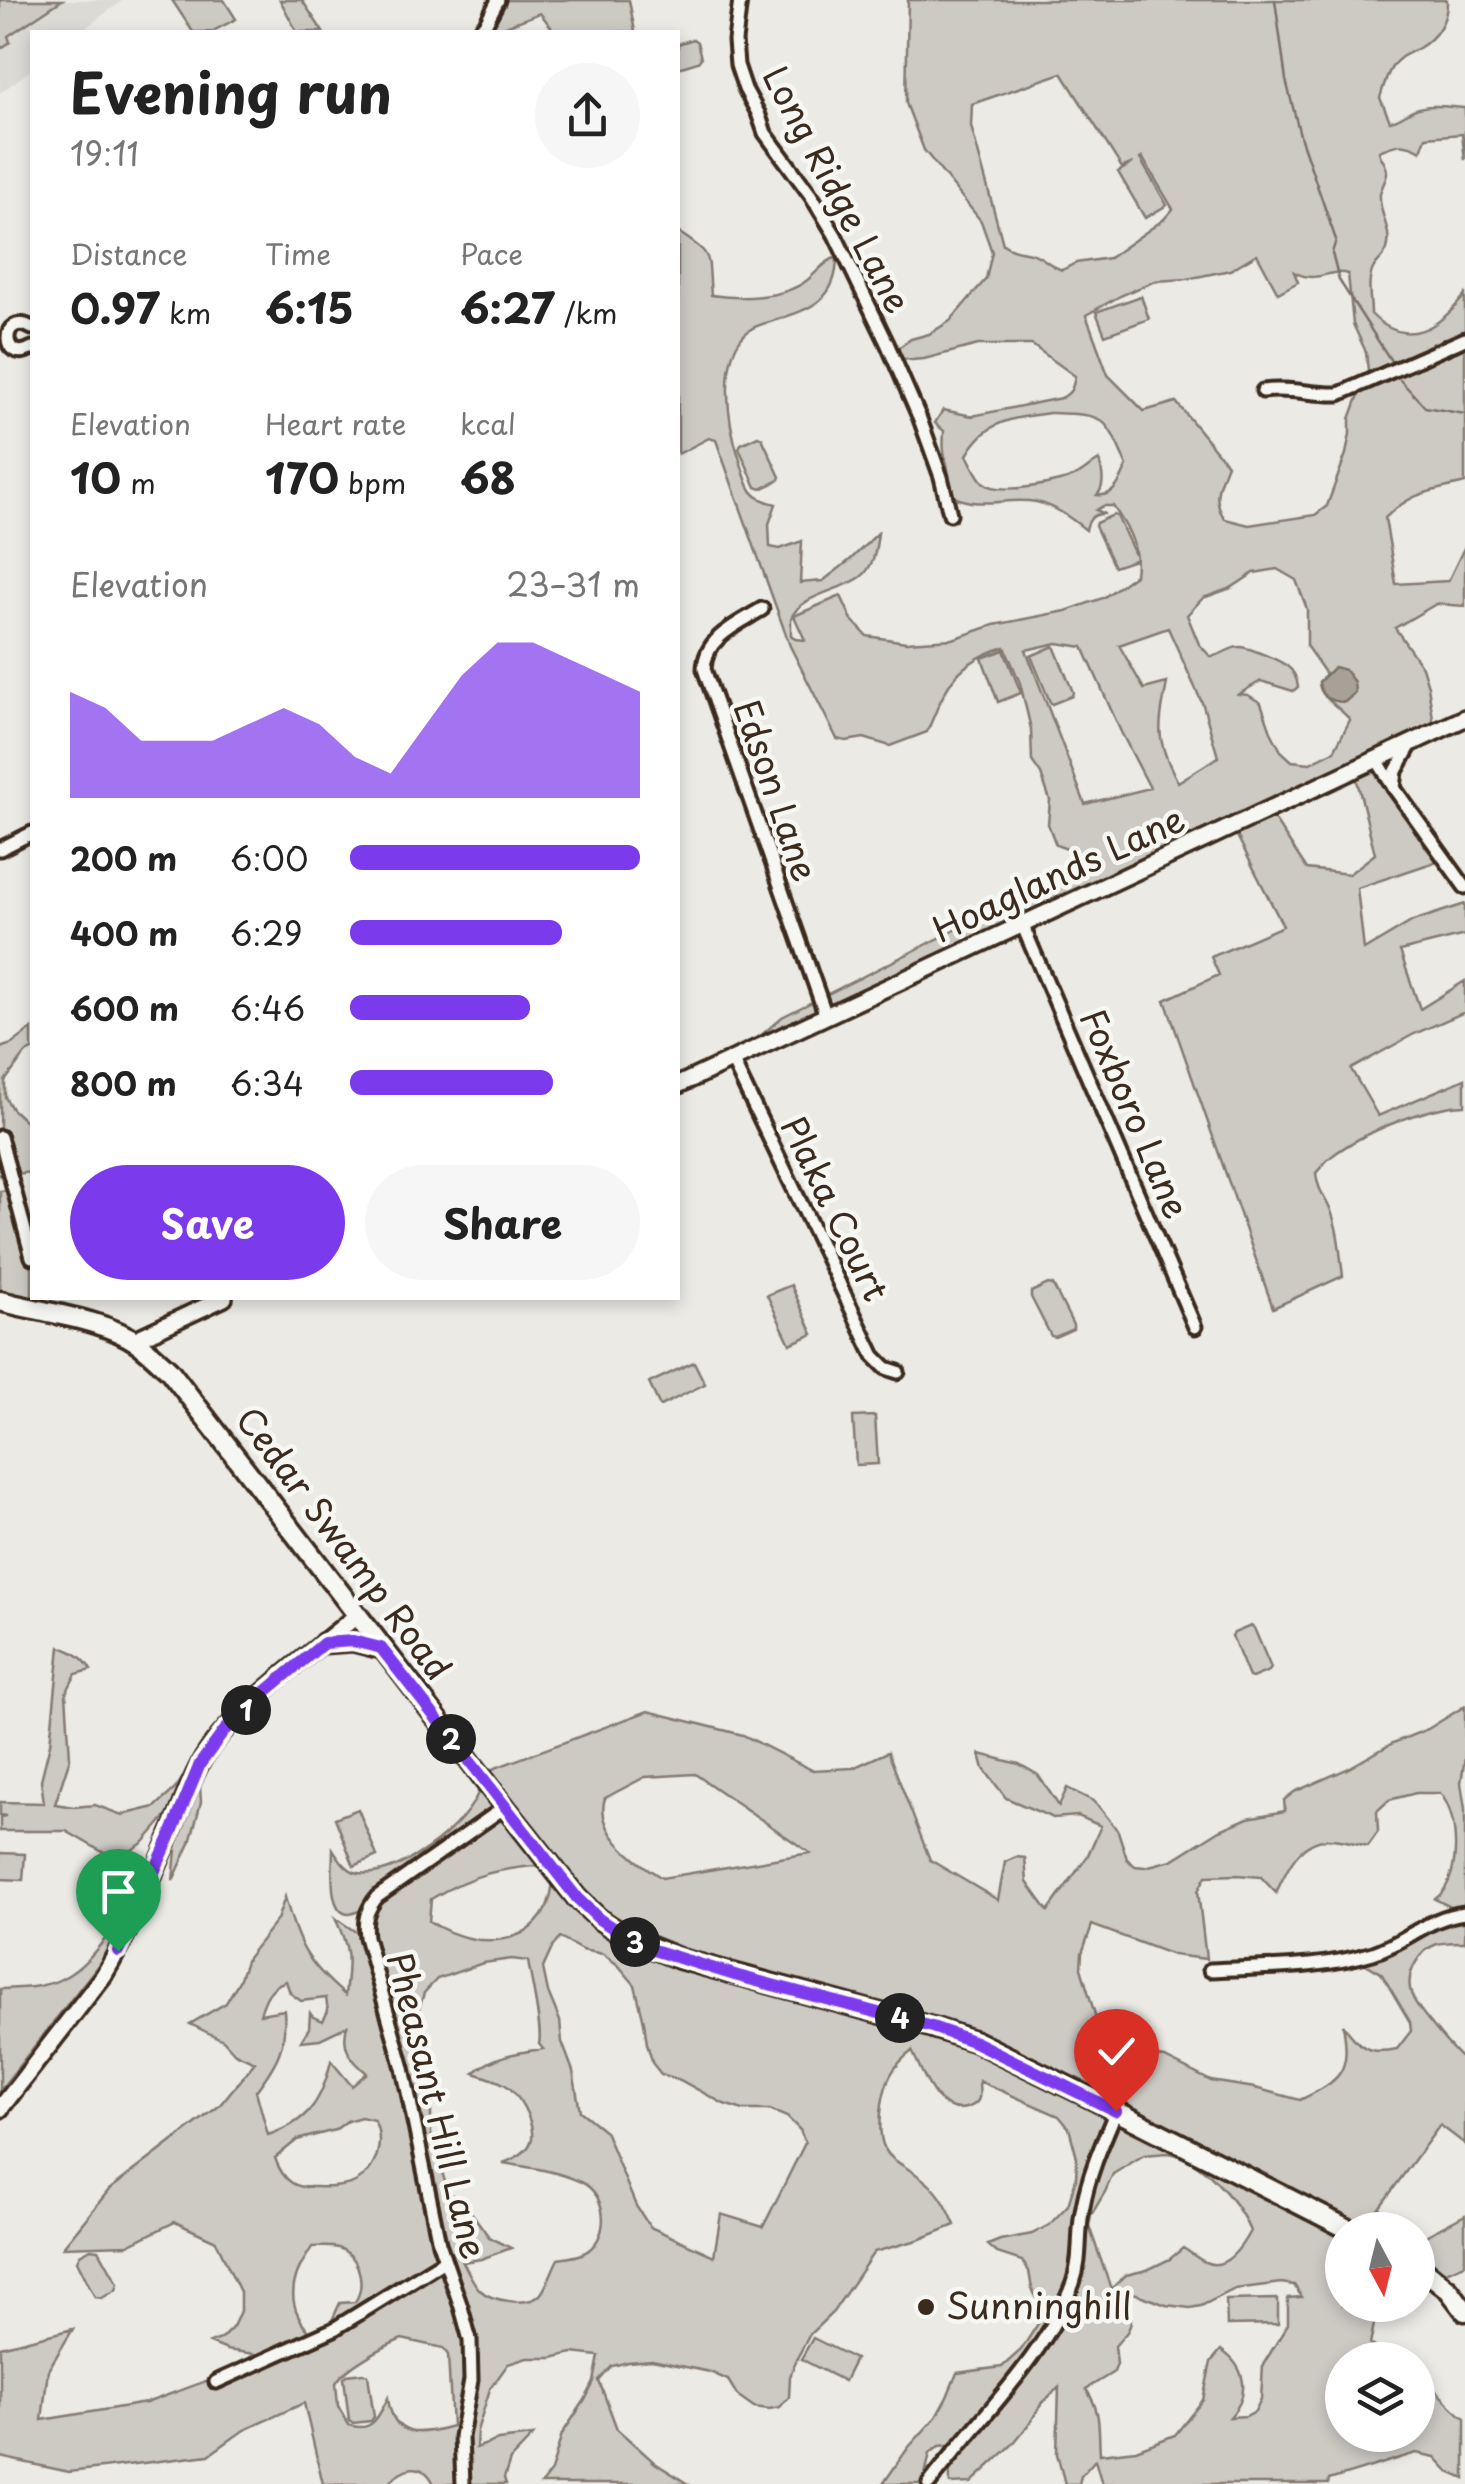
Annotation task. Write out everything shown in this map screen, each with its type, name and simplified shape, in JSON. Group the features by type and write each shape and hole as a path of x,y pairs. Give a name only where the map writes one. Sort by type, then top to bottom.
{"main road":[{"name":"Cedar Swamp Road","path":"0,1301 44,1304 134,1340 168,1370 504,1807 577,1898 599,1919 628,1938 680,1959 975,2042 1325,2217"},
{"path":"324,1643 353,1641 381,1648"},
{"path":"1435,2279 1465,2311"}],"street":[{"path":"480,30 498,0"},
{"name":"Long Ridge Lane","path":"740,0 735,41 744,89 764,133 812,197 886,340 920,419 950,514"},
{"path":"30,327 23,323 14,325 5,346 21,352 30,349"},
{"path":"1263,391 1281,388 1318,395 1340,394 1465,339"},
{"name":"Edson Lane","path":"762,608 712,642 704,669 826,1016"},
{"name":"Hoaglands Lane","path":"680,1084 1465,718"},
{"path":"1394,788 1396,771 1414,740"},
{"path":"1376,758 1465,888"},
{"path":"0,849 30,834"},
{"name":"Foxboro Lane","path":"1022,924 1194,1327"},
{"name":"Plaka Court","path":"732,1060 874,1356 886,1368 898,1372"},
{"path":"0,1136 30,1249"},
{"path":"134,1340 220,1300"},
{"path":"0,2108 118,1951 200,1764 213,1744 258,1698 356,1616"},
{"name":"Pheasant Hill Lane","path":"464,2484 461,2438 472,2360 461,2307 431,2212 403,2068 364,1922 377,1898 504,1807"},
{"path":"1210,1970 1347,1960 1378,1951 1432,1921 1465,1913"},
{"path":"928,2484 1016,2377 1062,2307 1074,2279 1086,2194 1116,2111"},
{"path":"216,2382 334,2329 444,2261"}],"shaded area":[{"path":"0,0 123,0 83,30 30,30 30,70 0,93"},
{"path":"0,0 62,0 8,36 10,42 0,49"},
{"path":"172,0 224,0 236,19 215,30 192,30"},
{"path":"280,0 302,0 322,30 296,30"},
{"path":"498,0 629,0 635,30 553,30 540,13 495,30 479,30"},
{"path":"908,0 1447,0 1436,34 1395,63 1380,98 1390,121 1426,107 1465,108 1465,160 1462,134 1426,137 1421,151 1400,145 1379,151 1387,169 1380,201 1388,242 1372,272 1370,290 1371,314 1384,325 1409,333 1433,325 1465,295 1465,483 1413,497 1385,518 1396,584 1448,581 1465,546 1465,606 1436,604 1395,628 1422,667 1435,731 1375,757 1444,859 1357,888 1364,950 1413,921 1465,904 1465,935 1400,951 1420,1009 1465,981 1465,1012 1414,1034 1351,1069 1378,1116 1465,1079 1465,1105 1395,1122 1360,1138 1328,1160 1316,1173 1334,1219 1343,1276 1273,1308 1165,1000 1219,975 1211,957 1283,926 1232,826 734,1059 782,1017 1075,870 1081,860 1078,853 1056,845 1048,824 1050,800 1032,761 1031,729 1020,683 1005,647 974,660 954,678 927,732 890,746 864,738 837,739 790,646 716,440 709,438 680,453 680,233 704,251 709,263 711,295 747,297 785,291 806,281 837,257 836,272 827,293 810,307 751,329 740,340 729,372 729,409 745,477 754,494 776,504 769,524 770,547 780,549 802,541 800,583 823,581 878,533 866,572 796,610 791,619 791,635 805,640 794,616 841,596 852,620 867,636 906,642 953,639 1103,598 1135,575 1132,538 1113,506 1096,510 1105,514 1092,517 1086,530 1043,504 974,502 952,493 944,431 935,423 943,410 972,416 1061,398 1068,394 1075,376 1032,345 978,345 924,359 896,357 898,348 911,339 929,334 950,321 986,279 992,252 981,221 924,150 906,103","holes":["1062,73 1122,168 1133,163 1118,172 1145,218 1167,205 1142,157 1173,209 1109,258 1076,263 1062,270 1034,254 1003,244 971,126 972,104","1257,254 1278,293 1298,282 1294,272 1309,277 1348,274 1353,324 1366,352 1368,370 1350,419 1346,454 1327,506 1315,515 1249,525 1225,519 1217,499 1227,464 1176,402 1144,411 1108,375 1086,315 1155,281 1230,270","1049,413 1093,417 1108,427 1127,466 1116,487 1097,495 1102,483 1099,460 1079,474 1046,484 1003,488 984,483 967,455 983,434 1002,423","1277,569 1296,580 1307,609 1307,647 1326,674 1319,682 1321,688 1350,720 1334,751 1310,763 1292,761 1281,751 1261,703 1239,694 1261,681 1293,691 1298,687 1293,673 1287,666 1241,647 1210,656 1199,644 1187,615 1203,598 1231,588 1254,573","1168,628 1203,705 1218,757 1178,782 1160,734 1167,683 1144,689 1119,645","1057,643 1083,647 1150,788 1085,804 1026,650","1354,768 1375,854 1349,874 1307,869 1268,810"]},
{"path":"693,39 697,42 701,58 698,62 680,67 680,43"},
{"path":"1141,296 1149,319 1105,335 1096,312"},
{"path":"758,436 780,477 761,489 756,487 739,448"},
{"path":"1117,516 1136,557 1114,567 1095,526"},
{"path":"1054,646 1073,692 1052,704 1031,656"},
{"path":"1004,650 1021,693 998,702 982,658"},
{"path":"1334,667 1345,670 1354,682 1355,693 1345,702 1327,698 1320,687 1319,682"},
{"path":"30,1030 30,1051 5,1081 5,1097 12,1109 30,1122 30,1172 0,1176 0,1048"},
{"path":"14,1190 30,1253 30,1300 43,1300 46,1311 0,1301 0,1191"},
{"path":"791,1285 813,1334 790,1344 767,1295"},
{"path":"1053,1285 1073,1325 1073,1329 1055,1337 1031,1297 1031,1292"},
{"path":"694,1362 705,1384 660,1406 649,1383"},
{"path":"875,1416 878,1464 856,1465 853,1417"},
{"path":"1251,1626 1271,1668 1252,1678 1232,1636"},
{"path":"60,1647 78,1655 91,1670 76,1674 66,1693 70,1758 55,1804 95,1805 122,1815 155,1807 175,1789 198,1756 201,1802 190,1843 173,1881 181,1799 144,1842 129,1852 106,1854 66,1831 0,1831 0,1817 6,1816 0,1815 0,1802 44,1803 41,1780 50,1744"},
{"path":"1465,1706 1461,1783 1465,1809 1465,1942 1443,1943 1426,1950 1411,1972 1410,1989 1416,2004 1465,2062 1465,2144 1440,2125 1376,2212 1325,2212 1325,2322 1375,2322 1370,2342 1325,2342 1325,2452 1435,2452 1435,2390 1465,2418 1465,2479 1449,2472 1435,2457 1416,2453 1329,2480 1328,2484 1102,2484 1095,2460 1079,2484 1065,2484 1057,2454 1059,2387 1042,2403 1012,2445 971,2483 950,2484 949,2445 930,2453 923,2484 883,2484 936,2417 957,2373 1002,2367 1021,2350 1045,2313 1022,2261 997,2253 988,2245 1032,2234 1049,2225 1068,2205 1076,2179 1077,2158 1069,2128 1059,2116 979,2081 976,2103 958,2109 948,2106 926,2081 912,2051 895,2068 886,2087 880,2125 882,2140 892,2158 935,2190 955,2225 874,2252 833,2312 810,2334 790,2377 789,2397 780,2407 754,2407 737,2395 728,2380 710,2372 652,2360 612,2366 599,2381 617,2429 655,2463 688,2484 541,2484 551,2471 562,2434 594,2382 599,2356 572,2353 508,2364 490,2389 476,2448 498,2440 533,2436 510,2460 506,2484 434,2484 424,2471 412,2468 389,2484 323,2484 304,2403 244,2430 209,2455 69,2472 0,2457 0,2347 73,2329 48,2370 42,2420 146,2403 228,2373 255,2354 210,2343 233,2327 240,2311 240,2292 216,2241 175,2222 128,2245 63,2247 109,2190 219,2106 255,2062 190,2024 226,2003 247,1958 277,1920 285,1897 305,1952 345,1995 348,1955 335,1918 362,1936 380,1903 350,1914 338,1907 333,1888 333,1849 355,1872 389,1869 408,1860 446,1834 461,1818 479,1789 479,1774 648,1711 743,1735 812,1770 853,1768 888,1752 930,1860 998,1900 1005,1862 1025,1858 1027,1882 1048,1911 1087,1857 1101,1826 1078,1816 1053,1818 1006,1798 984,1769 980,1754 1019,1764 1038,1775 1059,1806 1067,1788 1093,1801 1118,1831 1127,1859 1135,1866 1145,1867 1172,1860 1220,1830 1248,1818 1285,1811 1284,1800 1294,1792 1428,1729","holes":["695,1774 810,1853 662,1878 641,1864 611,1834 603,1811 605,1798 645,1777","1416,1793 1440,1793 1451,1817 1455,1848 1450,1878 1435,1899 1463,1919 1430,1928 1366,1964 1381,1973 1410,2022 1411,2031 1397,2049 1365,2048 1343,2025 1346,2053 1340,2072 1326,2086 1300,2100 1211,2081 1165,2058 1117,2050 1102,2038 1081,1968 1092,1925 1173,1955 1206,1959 1198,1891 1206,1876 1261,1877 1276,1893 1295,1858 1309,1845 1333,1839 1368,1846 1378,1832 1377,1811 1389,1800","545,1865 553,1870 551,1895 542,1915 529,1929 492,1940 450,1932 429,1921 431,1899 459,1884 485,1874","560,1938 582,1950 603,1954 635,1985 647,2044 653,2064 661,2074 724,2104 743,2110 770,2110 787,2117 800,2130 805,2143 763,2227 721,2214 714,2256 650,2227 636,2206 605,2131 580,2111 573,2071 543,1968","528,1961 539,2044 543,2049 497,2059 474,2073 515,2093 530,2124 532,2138 528,2147 503,2163 553,2172 581,2182 597,2197 603,2218 602,2229 591,2248 558,2259 543,2292 527,2301 485,2294 463,2262 511,2248 489,2237 463,2201 448,2192 431,2134 431,2099 415,2021 424,1993 437,1979 483,1963","286,1981 290,1993 301,2001 326,1998 328,2011 323,2021 310,2013 309,2028 301,2041 320,2039 347,2026 345,2041 349,2053 367,2073 352,2086 331,2061 323,2088 311,2108 293,2124 268,2135 256,2091 279,2054 284,2010 260,2014 272,1989","361,2117 374,2120 379,2146 374,2163 363,2177 336,2187 304,2187 286,2178 275,2158 297,2140 335,2130","1144,2155 1180,2156 1217,2182 1250,2231 1226,2261 1205,2262 1183,2248 1147,2270 1126,2275 1111,2289 1089,2226 1113,2174","312,2247 345,2251 355,2261 360,2275 355,2302 340,2303 322,2342 302,2322 293,2297 297,2273","1281,2283 1294,2285 1302,2297 1288,2298 1288,2324 1263,2365 1261,2399 1255,2411 1230,2417 1241,2399 1243,2381 1236,2364 1221,2350 1211,2362 1203,2400 1175,2435 1136,2450 1100,2454 1097,2413 1086,2389 1114,2372 1117,2364 1115,2346 1131,2322 1123,2289 1166,2305 1201,2306 1235,2289","402,2339 443,2348 448,2355 452,2426 419,2432 402,2428 391,2412 388,2398 369,2425 349,2425 338,2406 336,2383 356,2364"]},
{"path":"358,1809 377,1856 354,1866 335,1818"},
{"path":"0,1853 25,1854 23,1880 0,1879"},
{"path":"120,1921 110,1950 0,2090 0,1989 40,1986 72,1973"},
{"path":"1465,2215 1465,2264 1435,2277 1435,2231"},
{"path":"91,2249 99,2250 118,2284 116,2290 102,2298 95,2297 77,2261"},
{"path":"1278,2299 1278,2324 1227,2325 1226,2300"},
{"path":"813,2338 855,2359 844,2381 801,2359"},
{"path":"368,2375 374,2417 371,2421 353,2423 349,2420 344,2378"}],"waterway":[{"path":"1275,0 1286,80 1301,139 1336,240 1332,253 1339,280 1393,364"},
{"path":"1400,380 1425,407 1465,414"}],"place":[{"name":"Sunninghill","path":"926,2307"}],"route":[{"path":"118,1951 200,1764 213,1744 258,1698 324,1643 362,1642 381,1648 577,1898 628,1938 680,1959 975,2042 1116,2111"}]}
